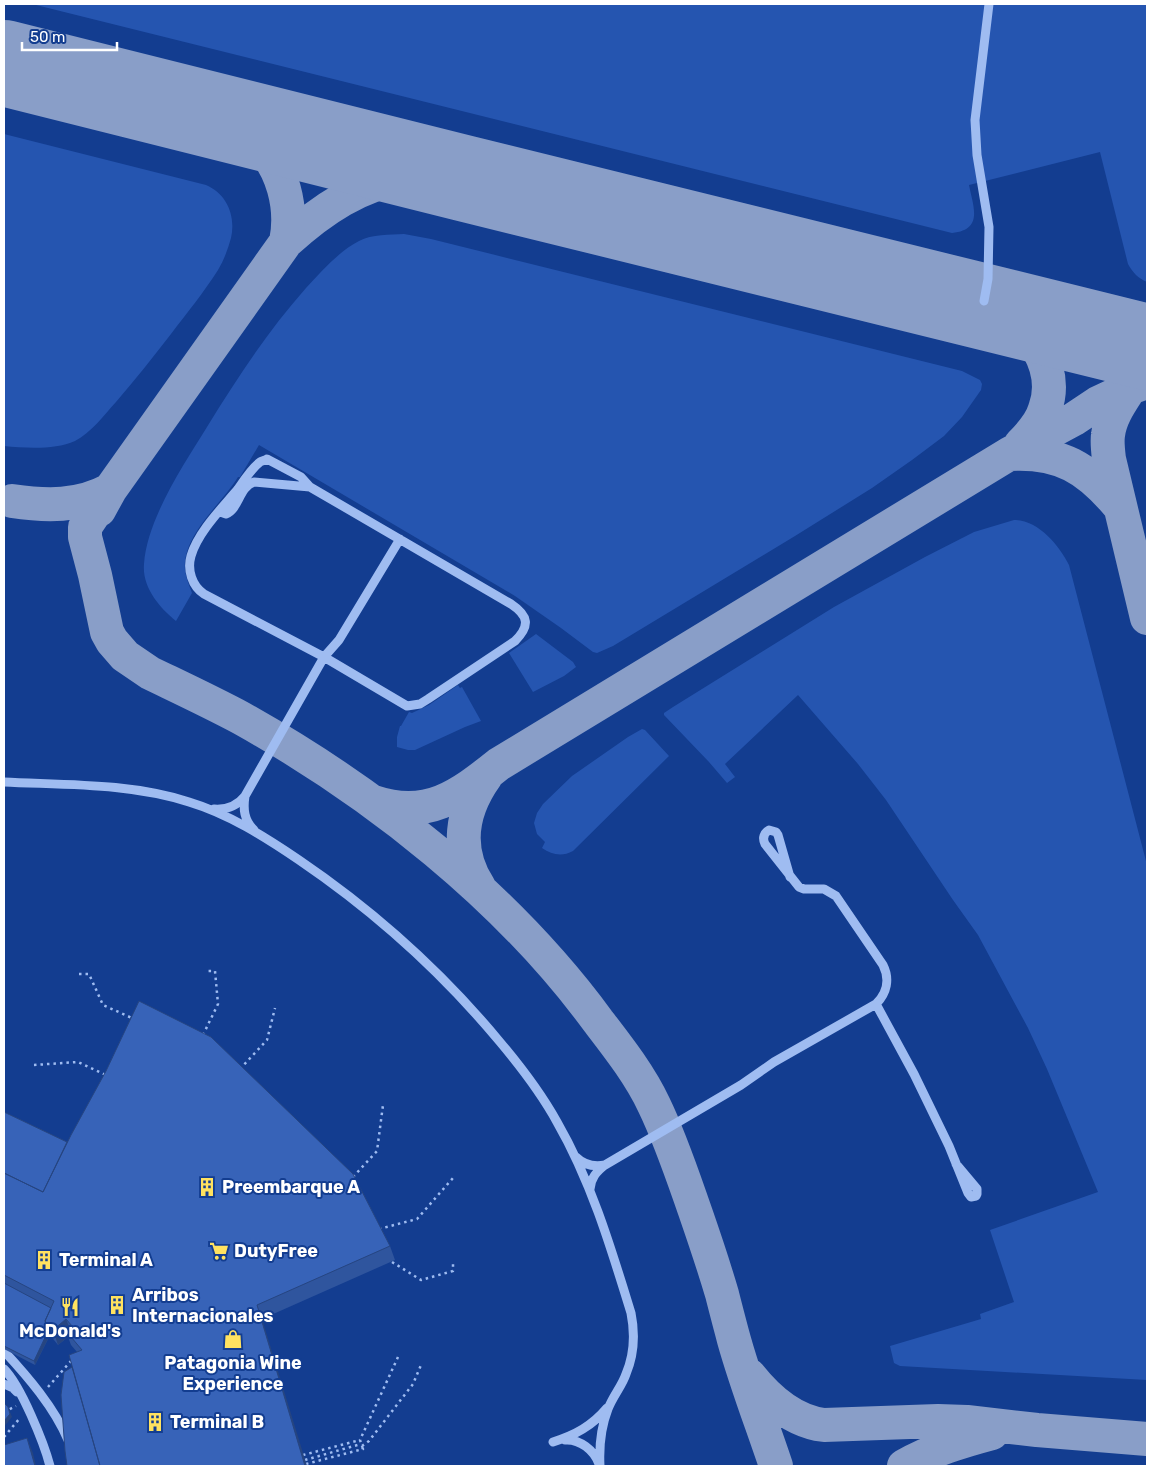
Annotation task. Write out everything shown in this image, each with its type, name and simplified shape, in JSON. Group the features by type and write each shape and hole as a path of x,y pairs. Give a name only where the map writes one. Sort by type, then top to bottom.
{"street":[{"path":"984,301 988,279 989,227 977,155 975,120 989,4"},
{"path":"268,459 301,477 310,488 400,538 520,610 526,622 522,634 515,641 428,699 413,706 407,706 324,657 204,594 197,588 190,572 191,556 206,527 261,462 268,459"},
{"path":"222,508 223,513 231,512 246,487 254,482 310,488"},
{"path":"211,809 235,805 245,796 324,657 339,640 400,538"},
{"path":"4,782 134,790 164,795 211,809 227,816 318,873 357,902 437,973 480,1018 537,1091 557,1122 574,1155 590,1190 631,1313 634,1327 630,1364 608,1407 590,1425 568,1437 553,1442 570,1440 586,1446 598,1460 600,1466"},
{"path":"245,796 243,808 245,814 251,826 258,834"},
{"path":"590,1190 590,1182 593,1176 605,1165 741,1085 774,1062 876,1004 881,999 887,986 886,972 846,909 836,896 830,892 817,888 804,889 795,884 765,844 764,836 769,830 776,832 778,835 790,877"},
{"path":"876,1004 914,1074 956,1164"},
{"path":"574,1155 578,1160 589,1165 605,1165"},
{"path":"7,1356 30,1382 57,1418 73,1451"},
{"path":"4,1370 13,1381 21,1396 47,1454 50,1466"},
{"path":"4,1384 13,1388 21,1396"},
{"path":"600,1466 602,1432 615,1394"}],"path":[{"path":"203,1035 218,1004 215,971 207,971"},
{"path":"79,974 89,974 104,1005 133,1018"},
{"path":"238,1072 267,1040 275,1008"},
{"path":"34,1065 78,1062 107,1075"},
{"path":"350,1180 377,1152 383,1105"},
{"path":"379,1229 417,1219 453,1178"},
{"path":"392,1262 421,1280 453,1271 453,1262"},
{"path":"306,1464 363,1449 360,1440 398,1357"},
{"path":"305,1460 362,1445 369,1441 413,1384 421,1365"},
{"path":"4,1437 21,1419 14,1407"},
{"path":"303,1455 360,1440"}],"shaded area":[{"path":"32,4 1147,4 1147,282 1136,275 1128,264 1100,152 969,185 974,209 972,222 969,227 962,231 952,233"},
{"path":"4,134 206,185 219,194 231,214 232,230 227,250 218,270 201,294 137,377 97,423 81,438 59,446 31,448 4,446"},
{"path":"404,234 431,239 962,371 980,380 982,384 981,390 962,417 944,436 872,488 613,646 597,653 515,596 259,445 240,477 238,477 204,521 190,545 186,557 185,570 192,593 176,621 153,596 146,581 144,564 152,529 168,492 178,475 253,355 292,304 318,275 337,256 359,241 375,236"},
{"path":"1014,520 1031,524 1047,535 1060,550 1069,565 1147,865 1147,1380 900,1366 894,1363 890,1346 981,1319 980,1314 1014,1302 990,1230 1098,1192 1028,1028 978,935 886,800 858,764 798,695 725,764 735,777 727,783 664,715 673,707 834,607 974,532"},
{"path":"536,634 573,662 576,667 564,676 533,692 509,653"},
{"path":"458,685 460,688 462,687 481,721 415,750 397,747 400,726 409,712 412,713 429,705"},
{"path":"642,729 669,756 573,851 557,854 542,848 545,842 537,834 534,823 537,813 543,804 572,776"}],"building":[{"path":"139,1001 211,1037 353,1174 390,1246 257,1305 305,1466 100,1466 69,1355 82,1350 66,1331 72,1326 66,1319 53,1330 45,1321 54,1301 4,1275 4,1173 43,1192 106,1071"},
{"path":"4,1112 67,1142 43,1192 4,1173"},
{"path":"4,1283 51,1308 45,1321 48,1331 34,1361 4,1346"},
{"path":"72,1367 100,1466 67,1466 61,1395 64,1372"},
{"path":"4,1403 8,1407 10,1414 4,1421"},
{"path":"27,1438 35,1466 4,1466 4,1445"}],"taxiway":[{"path":"207,114 234,126 246,134 257,143 273,164 284,189 287,202 288,229 286,242"},
{"path":"99,510 110,490 286,242 327,209 374,185 409,177 463,178"},
{"path":"997,319 1008,320 1021,328 1038,348 1046,367 1049,388 1048,399 1041,419 1021,444"},
{"path":"374,802 393,807 410,808 441,802 456,795 499,764 1009,454 1074,419 1098,403 1147,382"},
{"path":"1130,388 1111,422 1108,447 1109,459 1147,618"},
{"path":"1009,454 1043,456 1058,459 1072,465 1096,482 1120,507"},
{"path":"110,490 85,527 85,537 107,632 125,656 150,673 241,718 291,747 389,814 436,851 523,932 562,975 628,1062 654,1105 676,1159 713,1264 739,1356 776,1466"},
{"path":"12,501 62,504 86,500 110,490"},
{"path":"479,887 466,859 464,831 471,803 486,776"},
{"path":"749,1375 782,1408 801,1419 824,1425 938,1421 967,1422 1147,1439"},
{"path":"904,1466 947,1446 992,1433"}],"runway":[{"path":"4,63 1147,347"}],"place":[{"name":"Preembarque A","path":"207,1187"},
{"name":"DutyFree","path":"219,1251"},
{"name":"Terminal A","path":"44,1260"},
{"name":"Arribos Internacionales","path":"117,1305"},
{"name":"McDonald's","path":"70,1307"},
{"name":"Patagonia Wine Experience","path":"233,1339"},
{"name":"Terminal B","path":"155,1422"}]}
